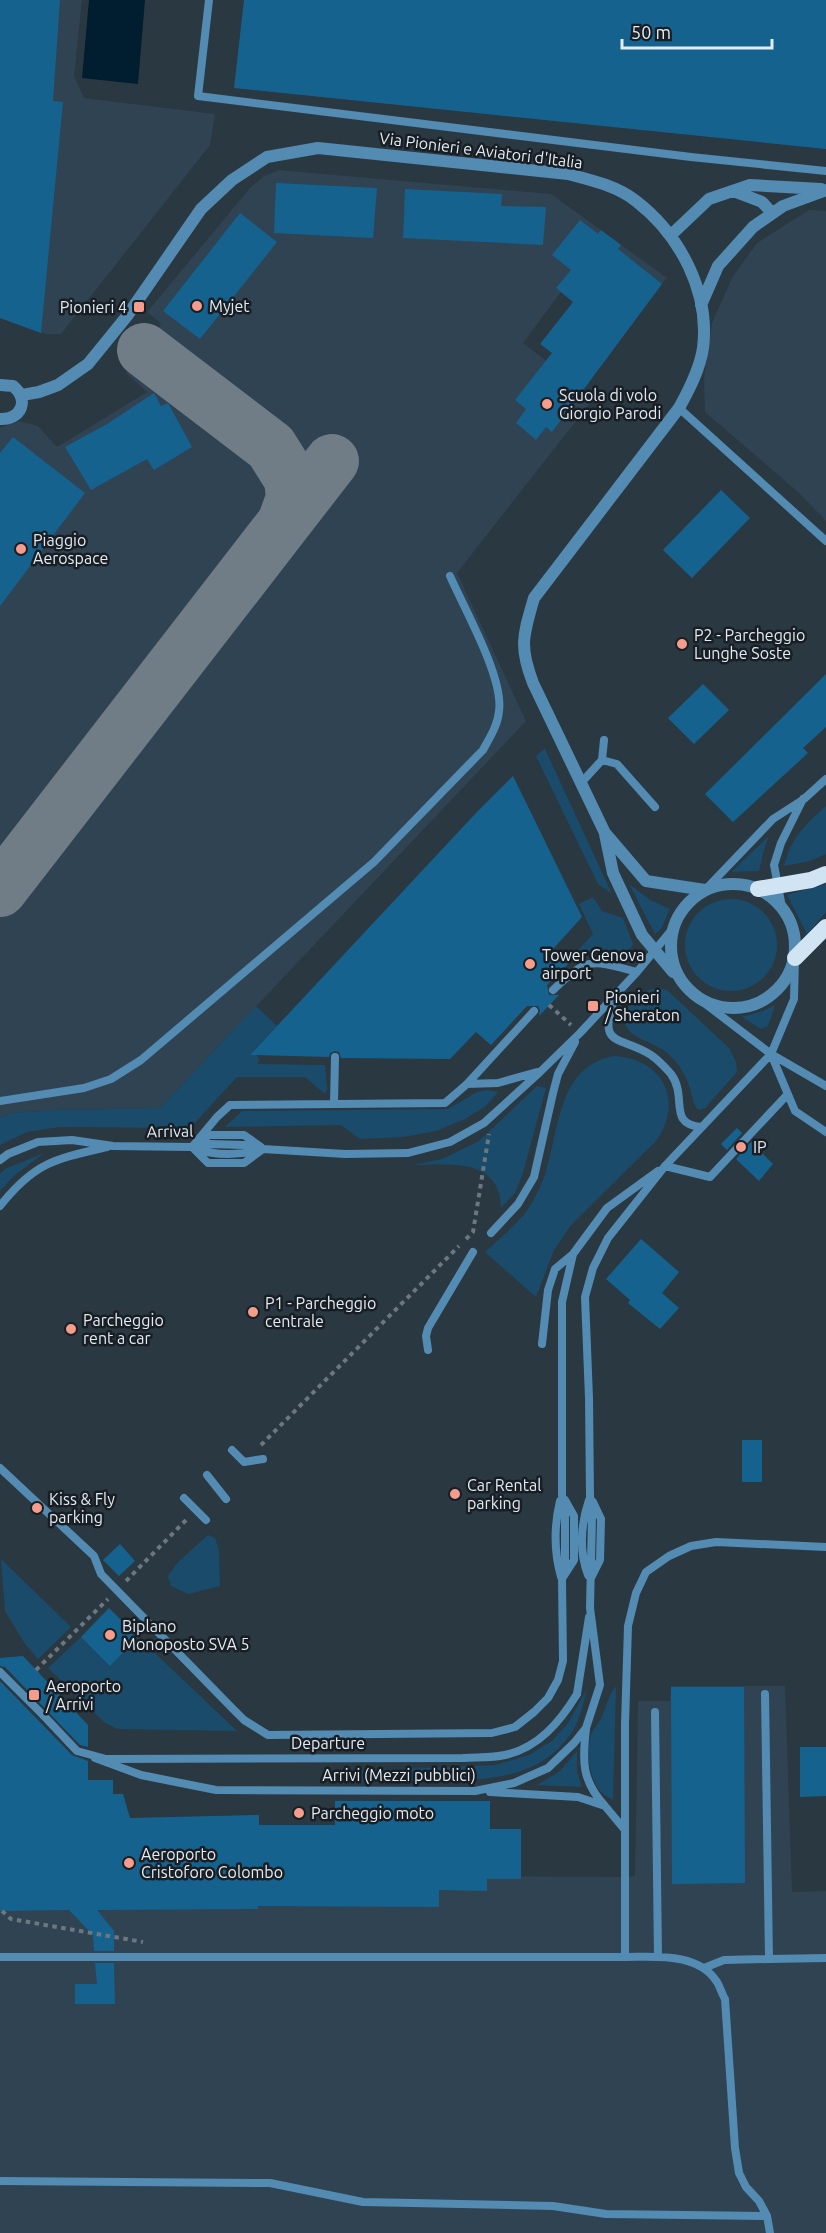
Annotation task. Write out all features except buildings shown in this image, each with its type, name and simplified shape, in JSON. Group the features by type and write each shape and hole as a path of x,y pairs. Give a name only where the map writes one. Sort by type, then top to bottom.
{"highway":[{"path":"758,889 811,880 826,874"},
{"path":"795,958 826,927"}],"street":[{"name":"Via Pionieri e Aviatori d'Italia","path":"22,395 58,385 88,364 127,316 201,209 231,180 267,157 318,148 568,174 604,184 635,200 671,235 683,252 701,305 703,349 691,386 680,408 534,598 524,633 524,658 533,683 605,833 646,881 705,890"},
{"path":"671,235 709,199 750,185 826,189"},
{"path":"701,305 718,266 753,227 783,206 826,189"},
{"path":"733,191 762,202 772,213"},
{"path":"0,384 13,386 22,395 23,403 15,416 0,419"},
{"name":"Via Pionieri e Aviatori d'Italia","path":"605,833 613,873 642,935 685,986"},
{"path":"726,884 746,885 758,889 769,895 789,917 795,934 795,958 783,985 773,995 760,1003 732,1009 717,1007 699,999 685,986 672,960 671,944 674,927 689,902 705,890 726,884"}],"lane":[{"path":"209,0 198,96 826,171"},
{"path":"680,408 826,541"},
{"path":"0,1101 84,1088 111,1080 141,1060 374,862 483,750 494,729 500,710 498,689 489,663 450,576"},
{"path":"580,783 602,760 604,740"},
{"path":"602,760 616,764 655,807"},
{"path":"705,890 773,819 804,799 826,779"},
{"path":"782,907 774,865 781,843 804,799"},
{"path":"192,1148 209,1135 244,1135 263,1149 345,1154 408,1153 450,1142 484,1123 580,1034 656,951 674,927"},
{"path":"590,1608 590,1581 583,1560 583,1516 590,1496 590,1398 585,1297 593,1268 608,1238 665,1166 771,1054 794,999 795,958"},
{"path":"553,990 584,964 604,963 637,972"},
{"path":"616,995 607,1023 611,1035 622,1044 650,1054 663,1065 673,1077 678,1088 681,1102 680,1114 683,1122 701,1128"},
{"path":"699,999 771,1054 826,1086"},
{"path":"192,1148 230,1105 445,1103 467,1084 534,1011"},
{"path":"491,1233 518,1204 534,1178 558,1074 580,1034"},
{"path":"771,1054 795,1111 826,1132"},
{"path":"334,1104 335,1058"},
{"path":"467,1084 498,1083 540,1072"},
{"path":"665,1166 710,1178 788,1095"},
{"name":"Arrival","path":"0,1160 8,1154 38,1142 72,1140 114,1146 192,1148"},
{"path":"0,1206 14,1188 50,1161 114,1146"},
{"path":"192,1148 208,1163 244,1163 263,1149"},
{"path":"542,1344 548,1290 555,1269 573,1254 607,1208 665,1166"},
{"path":"428,1350 426,1336 428,1328 473,1252"},
{"path":"0,1468 94,1556 101,1574 244,1720 268,1735 492,1733 515,1726 548,1698 558,1680 563,1661 562,1580 565,1560 565,1527 562,1495 562,1302 573,1254"},
{"path":"232,1450 244,1462 263,1459"},
{"path":"207,1475 226,1499"},
{"path":"590,1496 601,1519 600,1560 590,1581"},
{"path":"184,1498 206,1520"},
{"path":"625,1957 625,1724 628,1626 636,1593 646,1572 669,1556 691,1546 716,1542 826,1547"},
{"name":"Departure","path":"0,1672 77,1751 105,1759 463,1758 505,1755 534,1744 555,1725 577,1694 590,1608"},
{"name":"Arrivi (Mezzi pubblici)","path":"88,1752 96,1759 141,1775 216,1790 475,1791 514,1783 548,1768 586,1728 600,1685 590,1608"},
{"path":"765,1694 769,1959"},
{"path":"655,1712 658,1957"},
{"path":"586,1728 583,1755 586,1778 593,1794 625,1830"},
{"path":"475,1791 578,1797 605,1806"},
{"path":"0,1957 658,1957 692,1962 704,1968 717,1981 725,1999 735,2148 739,2173 767,2216 770,2233"},
{"path":"704,1968 724,1960 826,1958"},
{"path":"0,2181 270,2183 363,2202 553,2206 606,2214 767,2216"}],"path":[{"path":"549,1005 564,1018"},
{"path":"244,1462 473,1232 490,1136 488,1131"},
{"path":"2,1911 11,1919 153,1943"}],"shaded area":[{"path":"0,0 82,0 74,76 84,98 215,114 210,145 61,334 46,334 0,318"},
{"path":"89,0 145,0 138,84 82,78"},
{"path":"279,170 551,194 667,278 662,284 561,292 523,343 594,398 457,573 526,721 160,1108 56,1110 11,1113 0,1117 0,428 19,421 38,426 57,447 147,392 126,373 161,324 147,312 250,188 264,176"},
{"path":"809,210 826,211 826,521 798,492 705,412 704,378 712,323 733,276 757,243"},
{"path":"545,748 612,894 598,884 536,756"},
{"path":"826,806 826,854 810,861 784,866 790,848 800,833"},
{"path":"769,836 759,871 731,872"},
{"path":"629,884 650,900 670,909 661,929 655,934"},
{"path":"826,884 826,912 807,934 787,895"},
{"path":"593,897 602,911 623,918 633,944 628,954 587,952 575,961 571,958 593,934 579,904"},
{"path":"731,899 749,902 764,912 774,927 777,945 774,963 764,978 749,988 731,991 713,988 698,978 688,963 685,945 688,927 698,912 713,902"},
{"path":"658,988 667,990 729,1048 736,1062 737,1072 705,1108 698,1110 696,1108 685,1076 671,1057 661,1048 634,1035 625,1024 622,1016 633,1001 646,991"},
{"path":"775,1005 768,1026 761,1029 742,1017 763,1011"},
{"path":"256,1006 277,1026 254,1050 259,1059 258,1064 325,1065 327,1089 325,1094 305,1077 237,1077 190,1128 59,1127 27,1132 0,1145 0,1117 11,1113 160,1108"},
{"path":"614,1056 645,1064 664,1084 668,1097 668,1111 664,1126 656,1141 571,1225 554,1250 536,1297 485,1252 521,1217 535,1197 544,1177 559,1116 572,1084 582,1072 596,1062"},
{"path":"537,1086 546,1088 523,1173 515,1193 501,1208 498,1192 492,1180 482,1172 456,1165 413,1165 442,1159 479,1141"},
{"path":"487,1090 498,1092 486,1106 465,1119 436,1131 404,1137 360,1139 341,1125 225,1127 242,1111 448,1109 477,1092"},
{"path":"44,1153 15,1175 0,1191 0,1174 5,1169"},
{"path":"208,1535 215,1538 219,1550 220,1586 188,1594 171,1586 168,1576 178,1562"},
{"path":"1,1559 71,1627 38,1659 25,1644 5,1611"},
{"path":"81,1637 110,1665 138,1637 237,1731 118,1729 105,1723 48,1668"},
{"path":"616,1686 613,1800 601,1792 594,1780 589,1764 589,1747 593,1731"},
{"path":"671,1686 785,1686 792,1892 826,1891 826,2233 0,2233 0,1733 109,1840 312,1875 625,1877 635,1876 638,1701 670,1701"},
{"path":"587,1689 572,1732 559,1748 544,1760 527,1769 509,1775 471,1780 349,1783 351,1771 495,1765 529,1755 552,1741 568,1723"},
{"path":"577,1751 577,1772 582,1787 537,1785 560,1771"}],"taxiway":[{"path":"144,350 271,447 291,479 293,498 284,523 332,461"},
{"path":"0,890 284,523"}],"place":[{"name":"Myjet","path":"197,306"},
{"name":"Pionieri 4","path":"139,307"},
{"name":"Scuola di volo Giorgio Parodi","path":"547,404"},
{"name":"Piaggio Aerospace","path":"21,549"},
{"name":"P2 - Parcheggio Lunghe Soste","path":"682,644"},
{"name":"Tower Genova airport","path":"530,964"},
{"name":"Pionieri / Sheraton","path":"593,1006"},
{"name":"IP","path":"741,1147"},
{"name":"P1 - Parcheggio centrale","path":"253,1312"},
{"name":"Parcheggio rent a car","path":"71,1329"},
{"name":"Car Rental parking","path":"455,1494"},
{"name":"Kiss & Fly parking","path":"37,1508"},
{"name":"Biplano Monoposto SVA 5","path":"110,1635"},
{"name":"Aeroporto / Arrivi","path":"34,1695"},
{"name":"Parcheggio moto","path":"299,1813"},
{"name":"Aeroporto Cristoforo Colombo","path":"129,1863"}]}
